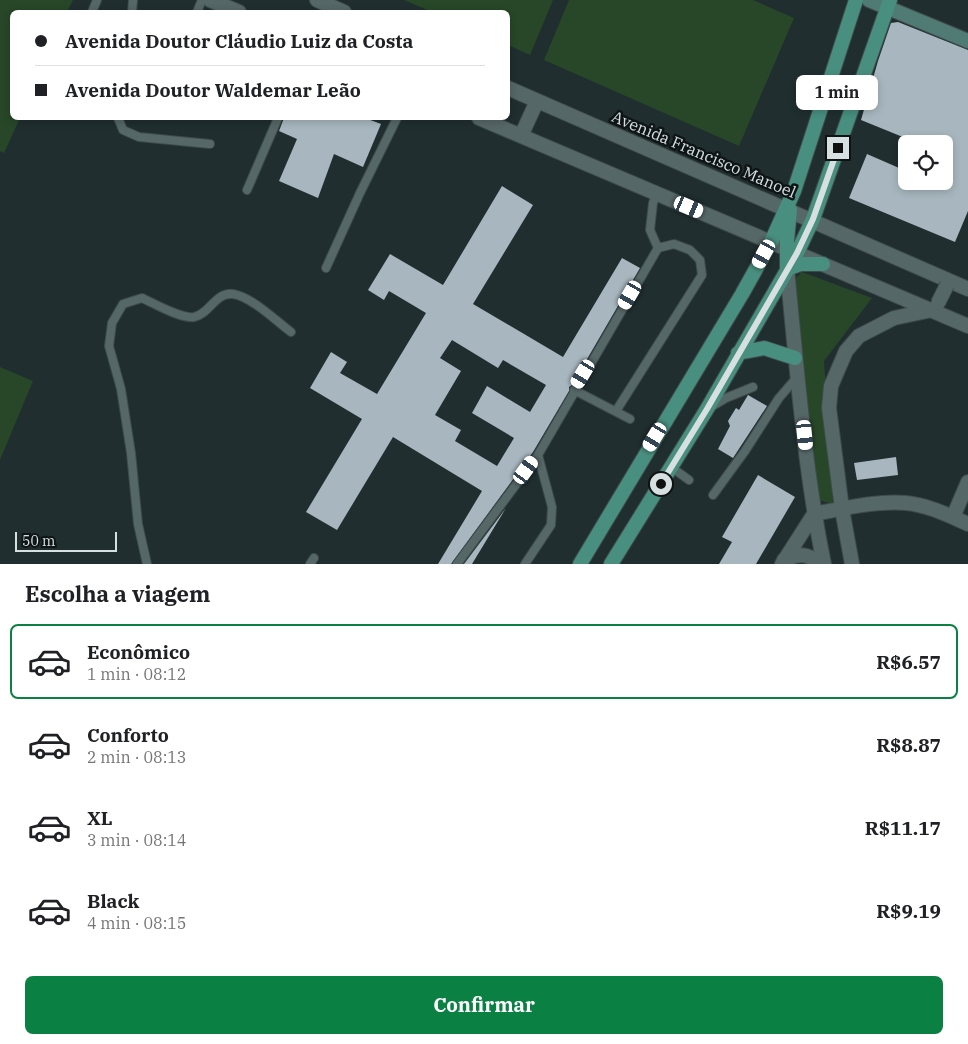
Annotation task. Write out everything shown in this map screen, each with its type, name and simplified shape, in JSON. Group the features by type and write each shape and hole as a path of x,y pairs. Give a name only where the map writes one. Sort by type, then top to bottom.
{"main road":[{"path":"580,564 742,294 788,209 856,0"},
{"path":"869,0 889,3 968,41"},
{"path":"611,564 707,409 787,270 792,251 813,219 889,3"},
{"path":"788,209 792,251"},
{"path":"787,270 810,263 823,264"},
{"path":"738,353 764,348 795,358"}],"street":[{"path":"210,0 234,10"},
{"path":"317,0 340,10"},
{"name":"Avenida Francisco Manoel","path":"510,89 536,103 813,219 948,283 968,289"},
{"path":"523,132 536,103"},
{"path":"485,120 523,132 657,193 792,251 935,308 968,326"},
{"path":"787,270 795,358 814,514 824,564"},
{"path":"852,564 842,509 829,408 831,386 846,351 859,336 894,318 935,308 948,283"},
{"path":"954,517 968,482"},
{"path":"783,562 814,514 900,502 918,505 954,517 968,524"},
{"path":"783,562 795,555 805,555 819,564"}],"lane":[{"path":"119,120 123,130 139,137 210,144"},
{"path":"247,190 277,120"},
{"path":"326,268 396,120"},
{"path":"657,193 653,203 650,230 658,248"},
{"path":"457,564 538,454 658,248 674,244 690,250 700,260 702,274 616,411"},
{"path":"147,564 138,524 131,453 121,389 109,346 112,324 123,304 142,298 180,314 193,317 205,311 219,297 231,294 246,299 291,332"},
{"path":"713,495 745,451 779,398 798,376"},
{"path":"707,409 726,398 753,387"},
{"path":"574,390 630,419"},
{"path":"525,564 550,525 552,507 538,454"},
{"path":"671,467 689,480"}],"green space":[{"path":"0,0 73,0 68,10 10,10 10,120 19,120 4,153 0,151"},
{"path":"404,0 553,0 530,55 510,46 510,10 427,10"},
{"path":"569,0 753,0 794,18 739,146 544,60"},
{"path":"802,272 872,298 824,361 833,504 818,500 794,280"},
{"path":"0,367 33,381 0,460"}],"building":[{"path":"898,22 968,50 968,211 955,242 849,198 867,154 898,168 898,190 953,190 953,135 898,135 861,120 891,23"},
{"path":"283,120 370,120 381,124 363,167 334,154 318,198 279,181 297,139 279,131"},
{"path":"502,186 533,205 473,304 563,357 622,258 640,268 572,385 569,387 569,391 533,452 451,564 438,564 482,491 393,437 337,530 306,512 362,419 310,388 331,352 347,362 340,373 377,394 426,313 389,291 384,300 368,290 390,254 443,285","holes":["452,340 498,368 503,360 546,385 530,412 487,386 472,413 514,438 497,466 455,441 461,430 435,415 461,371 440,358"]},
{"path":"748,395 767,406 733,458 718,449 730,426 728,421 736,408 739,410"},
{"path":"896,457 898,475 857,480 854,463"},
{"path":"758,475 795,497 756,564 719,564 732,542 722,537"},
{"path":"506,508 472,564 464,564"}],"route":[{"path":"661,484 707,409 797,253 813,219 838,148"}]}
